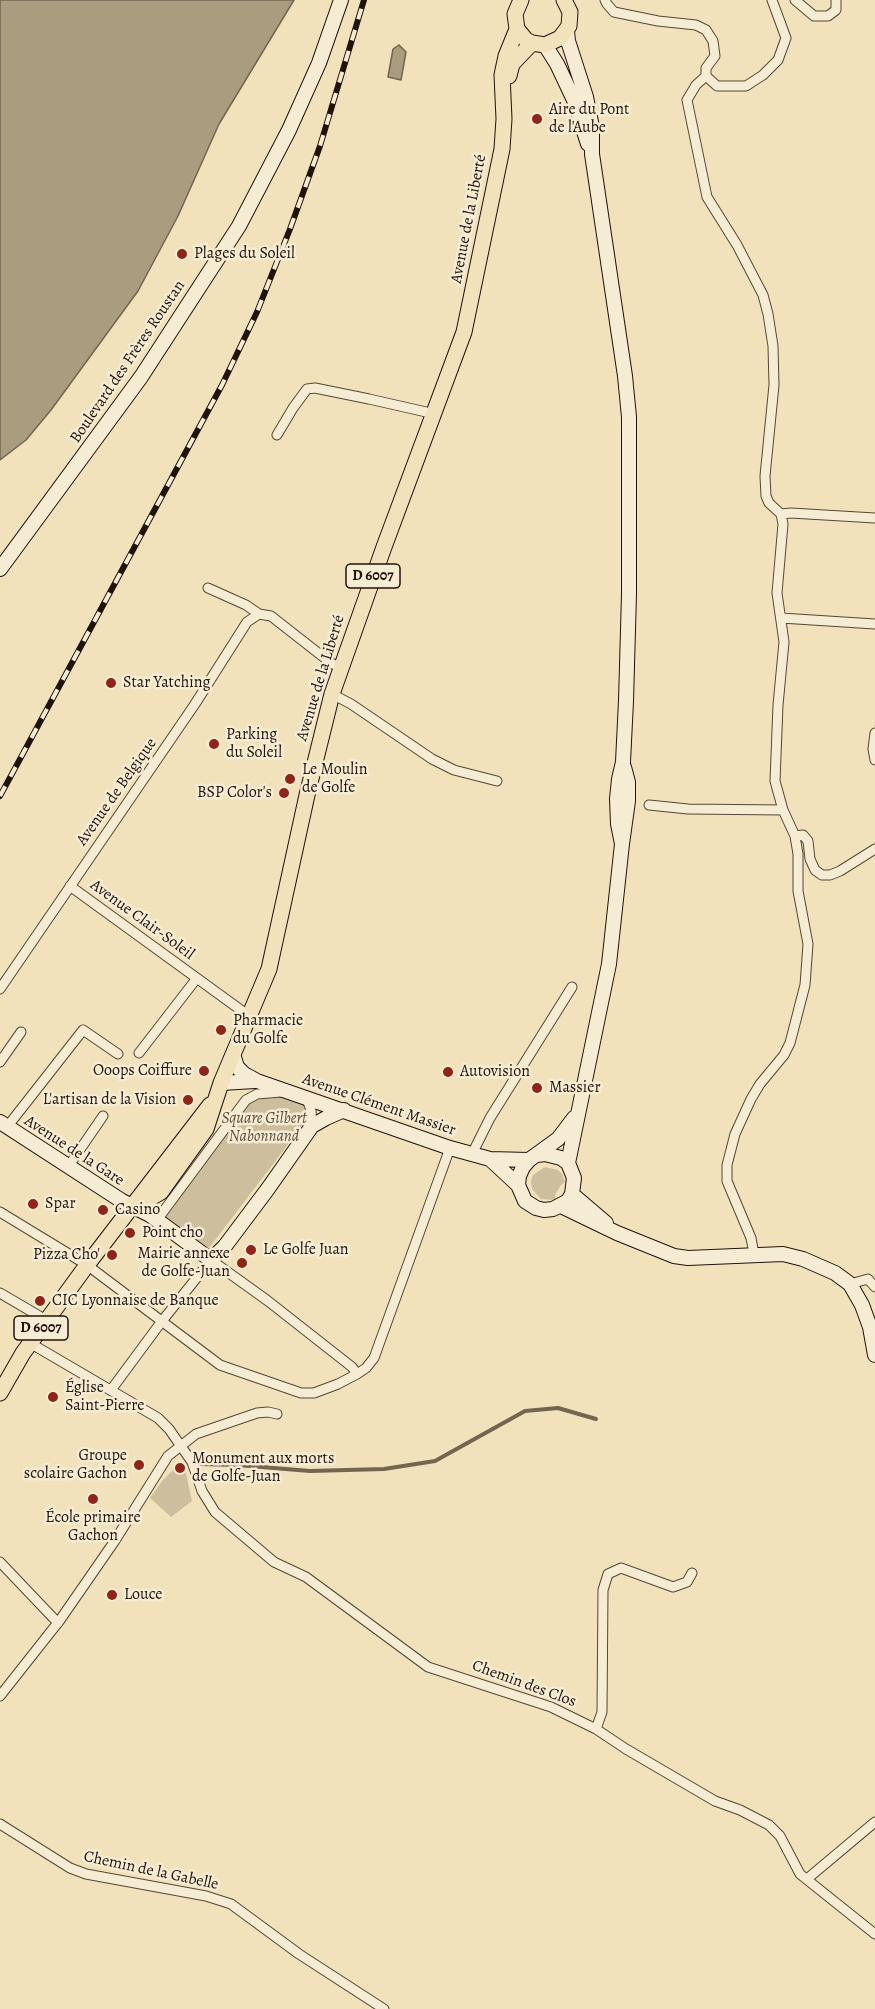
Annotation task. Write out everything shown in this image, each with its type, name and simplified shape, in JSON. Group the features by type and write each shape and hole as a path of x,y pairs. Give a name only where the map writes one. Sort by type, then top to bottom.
{"main road":[{"name":"Boulevard des Frères Roustan","path":"0,569 141,377 239,226 289,130 322,55 340,0"},
{"path":"564,0 570,12 568,41 586,97 592,127 592,154 621,346 629,417 629,594 623,762 628,782 628,801 609,964 568,1163 574,1178 572,1194 561,1206 544,1210 532,1207 525,1201 518,1185 523,1167 558,1139 577,1114"},
{"path":"515,3 517,29 521,35 538,44 557,64 574,100 592,154"},
{"name":"D 6007","path":"504,97 502,75 506,56 517,29"},
{"path":"538,44 556,41 567,31"},
{"name":"D 6007","path":"504,97 512,64 538,44"},
{"name":"Avenue de la Liberté","path":"0,1393 46,1320 132,1205 144,1202 161,1192 206,1129 218,1090 269,969 307,795 332,694 464,332 502,148 504,97"},
{"name":"Avenue Clément Massier","path":"233,1054 237,1067 257,1081 450,1148 490,1159 533,1158"},
{"name":"Avenue Clément Massier","path":"218,1090 257,1081"},
{"path":"211,1260 225,1246 312,1126 344,1110"},
{"name":"Avenue de la Gare","path":"4,1124 122,1201 157,1220 211,1260"},
{"path":"533,1158 554,1155 568,1163"},
{"name":"Avenue Clément Massier","path":"490,1159 518,1185"},
{"path":"572,1194 617,1233"},
{"path":"561,1206 617,1233 674,1256 688,1258 783,1254 803,1259 835,1273 850,1284 861,1305 870,1327 875,1355"}],"street":[{"path":"605,0 614,12 657,21 696,25 706,30 713,40 715,56 706,68 706,76 717,86 746,86 763,75 778,60 786,38 772,0"},
{"path":"795,0 814,16 828,16 836,10 836,0"},
{"path":"706,76 696,85 687,100 707,197 763,295 773,346 774,385 765,476 766,496 769,503 781,514 783,524 777,593 784,642 778,705 775,780 783,810 795,836 798,854 798,891 808,944 805,985 789,1042 784,1055 759,1084 751,1099 735,1134 727,1165 727,1181 751,1238 754,1254"},
{"path":"277,435 292,408 307,389 315,388 347,394 435,414"},
{"path":"781,514 875,518"},
{"path":"208,588 246,605 259,614 270,616 341,668"},
{"name":"Avenue de Belgique","path":"0,989 195,704 247,622 259,614"},
{"path":"781,618 875,624"},
{"path":"332,694 351,704 432,759 454,770 497,781"},
{"path":"875,733 873,749 875,760"},
{"path":"649,805 688,809 783,810"},
{"path":"795,836 803,835 808,841 810,859 815,870 822,875 840,871 875,849"},
{"name":"Avenue Clair-Soleil","path":"70,886 249,1016"},
{"name":"Avenue Clair-Soleil","path":"139,1053 197,978"},
{"path":"472,1154 490,1118 572,987"},
{"path":"4,1124 83,1030 118,1054"},
{"path":"0,1062 21,1032"},
{"path":"157,1220 246,1100 256,1094 299,1094 311,1110 312,1126"},
{"path":"68,1167 103,1116"},
{"path":"0,1212 87,1265 220,1365 301,1393 314,1393 357,1374 374,1358 450,1148"},
{"path":"111,1390 211,1260 315,1338 352,1367 357,1374"},
{"path":"850,1284 868,1280 875,1287"},
{"path":"0,1293 46,1320"},
{"name":"Chemin des Clos","path":"30,1343 158,1418 169,1429 192,1462 201,1491 215,1512 274,1562 306,1577 428,1667 551,1707 596,1729 715,1801 740,1810 769,1825 780,1836 800,1874 875,1934"},
{"path":"0,1696 58,1623 114,1542 168,1456 196,1434 257,1413 277,1414"},
{"path":"0,1562 58,1623"},
{"path":"596,1729 602,1712 603,1590 608,1574 621,1568 673,1587 687,1582 692,1573"},
{"path":"807,1879 875,1822"},
{"name":"Chemin de la Gabelle","path":"0,1824 70,1868 86,1874 206,1896 231,1904 299,1954 384,2009"}],"green space":[{"name":"Square Gilbert Nabonnand","path":"275,1096 302,1104 307,1108 309,1117 209,1248 165,1217 242,1110 251,1101"},
{"path":"545,1167 558,1170 565,1182 555,1195 555,1200 541,1199 532,1189 533,1175"},
{"path":"174,1469 185,1469 192,1501 171,1517 150,1498"}],"shaded area":[{"path":"0,0 294,0 219,124 178,216 138,291 51,410 26,440 0,460"},
{"path":"399,45 406,52 401,80 388,77 393,49"}],"waterway":[{"path":"201,1464 310,1471 384,1469 435,1461 525,1411 558,1408 596,1419"}],"railway":[{"path":"0,796 222,385 257,312 320,146 364,0"}],"place":[{"name":"Aire du Pont de l'Aube","path":"537,119"},
{"name":"Plages du Soleil","path":"182,254"},
{"name":"Star Yatching","path":"111,683"},
{"name":"Parking du Soleil","path":"214,744"},
{"name":"Le Moulin de Golfe","path":"290,779"},
{"name":"BSP Color's","path":"284,793"},
{"name":"Pharmacie du Golfe","path":"221,1030"},
{"name":"Ooops Coiffure","path":"204,1071"},
{"name":"Autovision","path":"448,1072"},
{"name":"Massier","path":"537,1088"},
{"name":"L'artisan de la Vision","path":"188,1100"},
{"name":"Spar","path":"33,1204"},
{"name":"Casino","path":"103,1210"},
{"name":"Point cho","path":"130,1233"},
{"name":"Le Golfe Juan","path":"251,1250"},
{"name":"Pizza Cho'","path":"112,1255"},
{"name":"Mairie annexe de Golfe-Juan","path":"242,1263"},
{"name":"CIC Lyonnaise de Banque","path":"40,1301"},
{"name":"Église Saint-Pierre","path":"53,1397"},
{"name":"Groupe scolaire Gachon","path":"139,1465"},
{"name":"Monument aux morts de Golfe-Juan","path":"180,1468"},
{"name":"École primaire Gachon","path":"93,1499"},
{"name":"Louce","path":"112,1595"}]}
